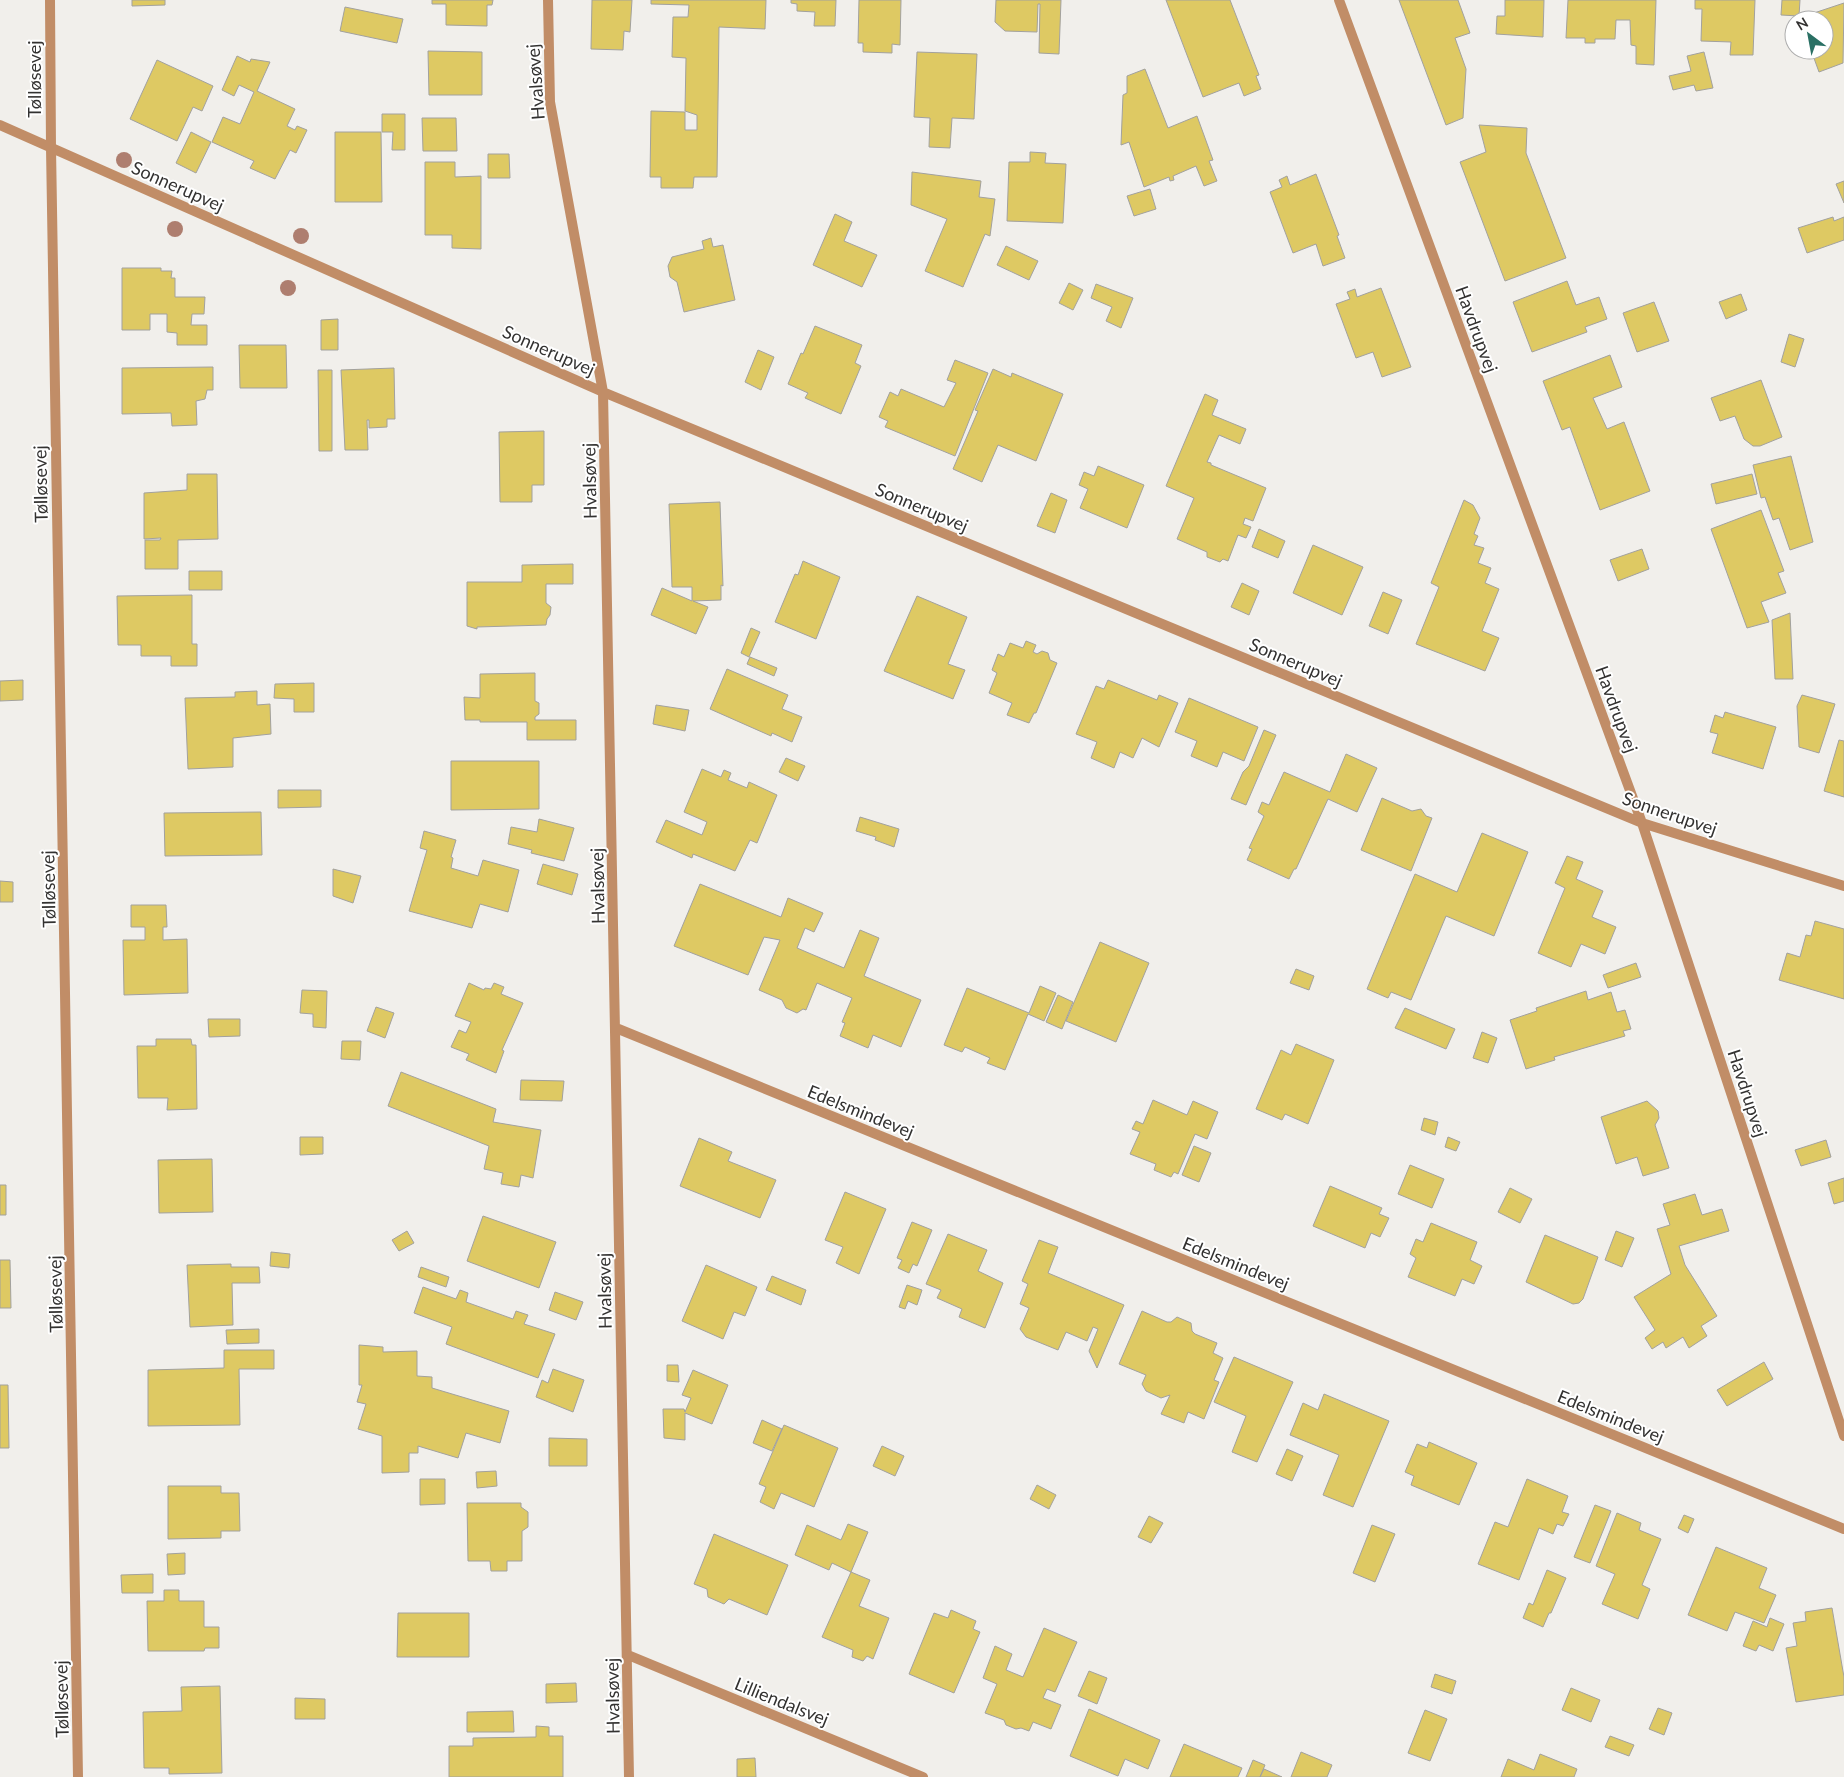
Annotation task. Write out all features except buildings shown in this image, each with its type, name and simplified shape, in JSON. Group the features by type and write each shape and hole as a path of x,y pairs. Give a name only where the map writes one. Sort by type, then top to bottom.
{"street":[{"name":"Tølløsevej","path":"50,0 50,148 78,1777"},
{"name":"Hvalsøvej","path":"548,0 550,102 603,392 629,1777"},
{"name":"Havdrupvej","path":"1339,0 1642,823 1844,1436"},
{"name":"Sonnerupvej","path":"0,124 50,148 603,392 1642,823 1844,886"},
{"name":"Edelsmindevej","path":"616,1028 1844,1529"},
{"name":"Lilliendalsvej","path":"628,1655 924,1777"}]}
